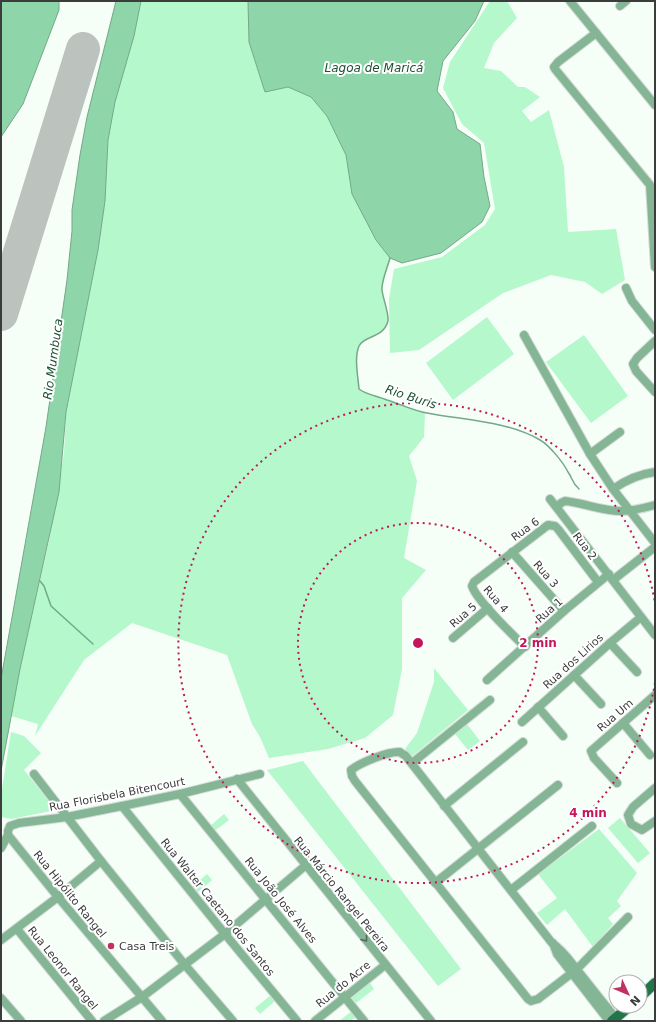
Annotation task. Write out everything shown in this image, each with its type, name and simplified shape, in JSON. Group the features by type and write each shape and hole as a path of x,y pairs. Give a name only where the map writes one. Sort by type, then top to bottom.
{"street":[{"path":"570,1 655,105"},
{"path":"596,33 558,62 554,67 652,183 655,267"},
{"path":"626,288 632,301 655,330"},
{"path":"524,335 590,454 613,489 655,543"},
{"path":"655,341 636,358 633,364 636,371 655,392"},
{"path":"590,454 620,432"},
{"path":"613,489 636,476 655,472"},
{"path":"550,499 655,635"},
{"path":"557,507 563,502 569,502 609,510 630,511 655,505"},
{"name":"Rua 6","path":"512,552 548,525 552,525"},
{"name":"Rua 2","path":"552,525 558,529 598,582"},
{"name":"Rua 1","path":"487,680 598,582 611,577 655,547"},
{"name":"Rua 4","path":"512,552 473,583 472,586 488,608 525,647"},
{"name":"Rua 3","path":"512,552 564,611"},
{"name":"Rua 5","path":"453,638 488,608"},
{"name":"Rua dos Lirios","path":"522,722 641,617"},
{"path":"610,643 637,672"},
{"path":"574,675 601,704"},
{"name":"Rua Um","path":"617,783 600,765 591,753 592,750 655,695"},
{"path":"412,763 490,700"},
{"path":"538,707 563,736"},
{"path":"623,723 650,754"},
{"path":"444,806 523,742"},
{"path":"612,1020 574,971 563,952 552,943 405,755 400,752 384,755 362,763 352,770 352,776 435,883 530,1001 538,999 574,971 628,917"},
{"path":"34,774 101,861 185,965 233,1021"},
{"name":"Rua Florisbela Bitencourt","path":"8,835 10,826 20,822 67,817 122,806 180,794 260,774"},
{"name":"Rua Márcio Rangel Pereira","path":"237,779 431,1021"},
{"path":"435,883 558,785"},
{"path":"655,788 633,807 628,815 631,824 642,830 655,821"},
{"name":"Rua João José Alves","path":"180,794 364,1021"},
{"name":"Rua Walter Caetano dos Santos","path":"122,806 297,1021"},
{"path":"511,890 592,826"},
{"path":"1,848 8,835"},
{"name":"Rua Hipólito Rangel","path":"8,835 162,1021"},
{"path":"1,940 58,897 101,861"},
{"path":"104,1021 142,997 185,965 225,934 306,865"},
{"name":"Rua Leonor Rangel","path":"17,929 92,1021"},
{"name":"Rua do Acre","path":"315,1021 385,965"},
{"path":"574,971 606,1006 612,1020"},
{"path":"1,998 21,1021"}],"shaded area":[{"path":"141,1 248,1 249,42 265,92 288,87 311,97 327,116 346,155 352,194 376,240 390,258 382,287 388,314 388,321 386,327 382,331 365,340 359,346 357,373 359,389 365,393 425,413 424,437 409,456 417,481 404,558 426,570 402,598 402,669 393,715 365,738 328,749 269,758 260,737 252,724 227,655 132,623 84,660 35,736 38,724 11,716 49,541 64,453 66,412 98,250 105,201 108,140 115,102 134,36"},
{"path":"490,1 507,1 517,18 494,43 484,68 501,71 518,87 525,87 540,97 522,111 531,122 549,110 564,167 568,232 616,229 625,280 602,294 585,282 551,275 503,293 419,350 390,353 389,299 394,269 442,257 485,225 495,209 484,143 462,124 443,88 450,62"},
{"path":"487,317 514,354 453,400 426,363"},
{"path":"584,335 628,396 591,423 546,362"},
{"path":"434,668 468,710 411,757 405,749 417,733 434,682"},
{"path":"467,724 480,741 468,750 455,734"},
{"path":"11,732 24,736 41,753 24,770 56,810 11,819 1,817 1,795"},
{"path":"303,761 461,969 438,986 267,770"},
{"path":"224,814 229,820 213,832 209,827"},
{"path":"620,818 650,853 638,863 608,828"},
{"path":"599,829 637,873 617,901 621,906 608,918 613,924 593,947 565,909 547,925 537,913 557,898 538,874"},
{"path":"207,874 212,880 197,893 192,887"},
{"path":"370,983 374,989 356,1003 351,998"},
{"path":"271,995 275,1001 260,1014 255,1008"},
{"path":"352,1011 357,1016 351,1021 339,1021"}],"water":[{"path":"1,1 59,1 59,10 23,104 1,137"},
{"path":"116,1 141,1 134,36 115,102 108,140 105,201 98,250 66,412 59,492 20,669 1,771 1,679 46,427 67,280 72,231 72,210 80,155 87,117"},
{"name":"Lagoa de Maricá","path":"248,1 484,1 475,21 443,61 437,91 453,112 457,129 480,144 484,177 490,206 482,222 441,253 402,263 390,258 376,240 352,194 346,155 327,116 311,97 288,87 265,92 249,42"}],"waterway":[{"name":"Rio Buris","path":"390,258 382,287 388,314 388,321 386,327 382,331 365,340 359,346 357,361 359,389 369,394 422,412 500,425 527,434 544,442 563,463 579,489"},
{"path":"40,581 44,586 51,606 93,644"}],"runway":[{"path":"1,314 83,49"}],"place":[{"name":"Casa Treis","path":"111,946"}],"water label":[{"name":"Rio Mumbuca","path":"53,359"}]}
